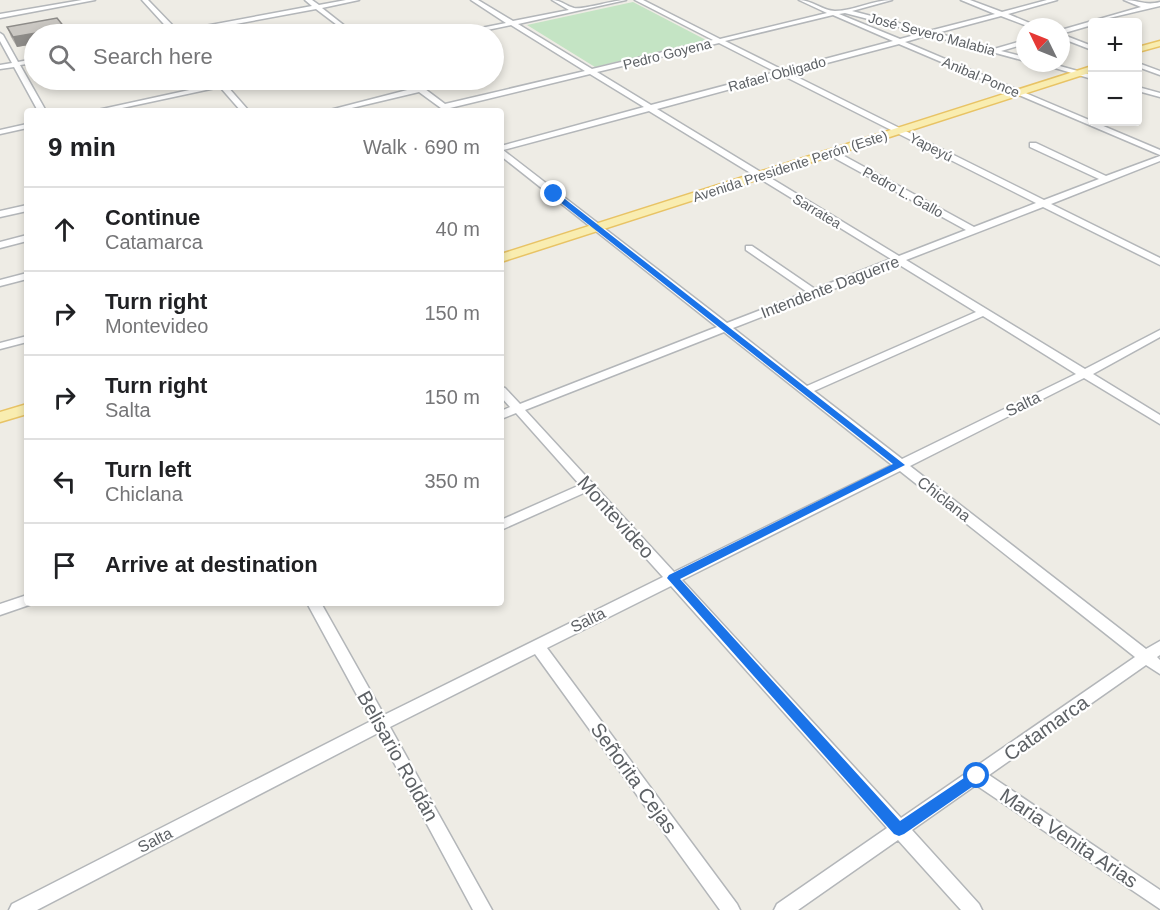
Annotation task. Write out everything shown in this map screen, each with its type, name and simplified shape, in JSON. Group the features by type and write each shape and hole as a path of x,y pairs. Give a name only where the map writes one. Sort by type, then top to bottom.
{"main road":[{"path":"1142,48 1160,43"},
{"path":"1142,54 1160,49"},
{"name":"Avenida Presidente Perón (Este)","path":"1078,73 1079,69 1088,66"},
{"name":"Avenida Presidente Perón (Este)","path":"504,257 1088,70"},
{"path":"0,417 24,410"}],"street":[{"path":"0,16 92,0"},
{"path":"145,0 167,24"},
{"path":"309,0 339,24"},
{"path":"228,24 357,0"},
{"name":"Sarratea","path":"474,0 1160,420"},
{"path":"555,0 574,10"},
{"path":"504,26 623,0"},
{"name":"Yapeyú","path":"638,0 1160,262"},
{"name":"José Severo Malabia","path":"802,0 1016,56"},
{"name":"Anibal Ponce","path":"802,0 1160,153"},
{"name":"Pedro Goyena","path":"450,108 889,0"},
{"path":"964,0 1016,19"},
{"name":"Rafael Obligado","path":"504,149 1054,0"},
{"path":"1128,0 1160,11"},
{"path":"1110,18 1160,4"},
{"path":"1070,29 1088,24"},
{"path":"0,35 24,78"},
{"path":"1070,39 1088,46"},
{"path":"995,50 1016,44"},
{"path":"0,67 24,63"},
{"path":"1142,67 1160,73"},
{"path":"1070,71 1088,76"},
{"path":"30,90 40,108"},
{"path":"110,108 185,90"},
{"path":"226,90 242,108"},
{"path":"351,108 417,90"},
{"path":"422,90 445,108"},
{"path":"1142,90 1160,95"},
{"path":"0,132 24,127"},
{"path":"1033,145 1106,179"},
{"name":"Chiclana","path":"504,152 595,228 1160,668"},
{"name":"Pedro L. Gallo","path":"832,153 974,231"},
{"name":"Intendente Daguerre","path":"504,414 1160,158"},
{"path":"0,214 24,209"},
{"path":"0,245 24,239"},
{"path":"749,248 814,293"},
{"path":"0,283 24,277"},
{"path":"805,390 983,312"},
{"name":"Salta","path":"18,910 537,645 1084,374 1160,333"},
{"path":"0,346 24,340"},
{"name":"Montevideo","path":"504,393 973,910"},
{"path":"504,524 589,486"},
{"path":"0,610 24,601"},
{"name":"Belisario Roldán","path":"319,606 483,910"},
{"name":"Señorita Cejas","path":"537,645 731,910"},
{"name":"Catamarca","path":"783,910 1160,647"},
{"name":"Maria Venita Arias","path":"977,776 1160,900"}],"green space":[{"path":"633,2 706,40 595,67 527,25"}],"building":[{"path":"57,18 62,24 24,24 24,35 13,37 7,27"}],"route":[{"path":"554,194 900,465 673,578 899,829 977,776"}]}
